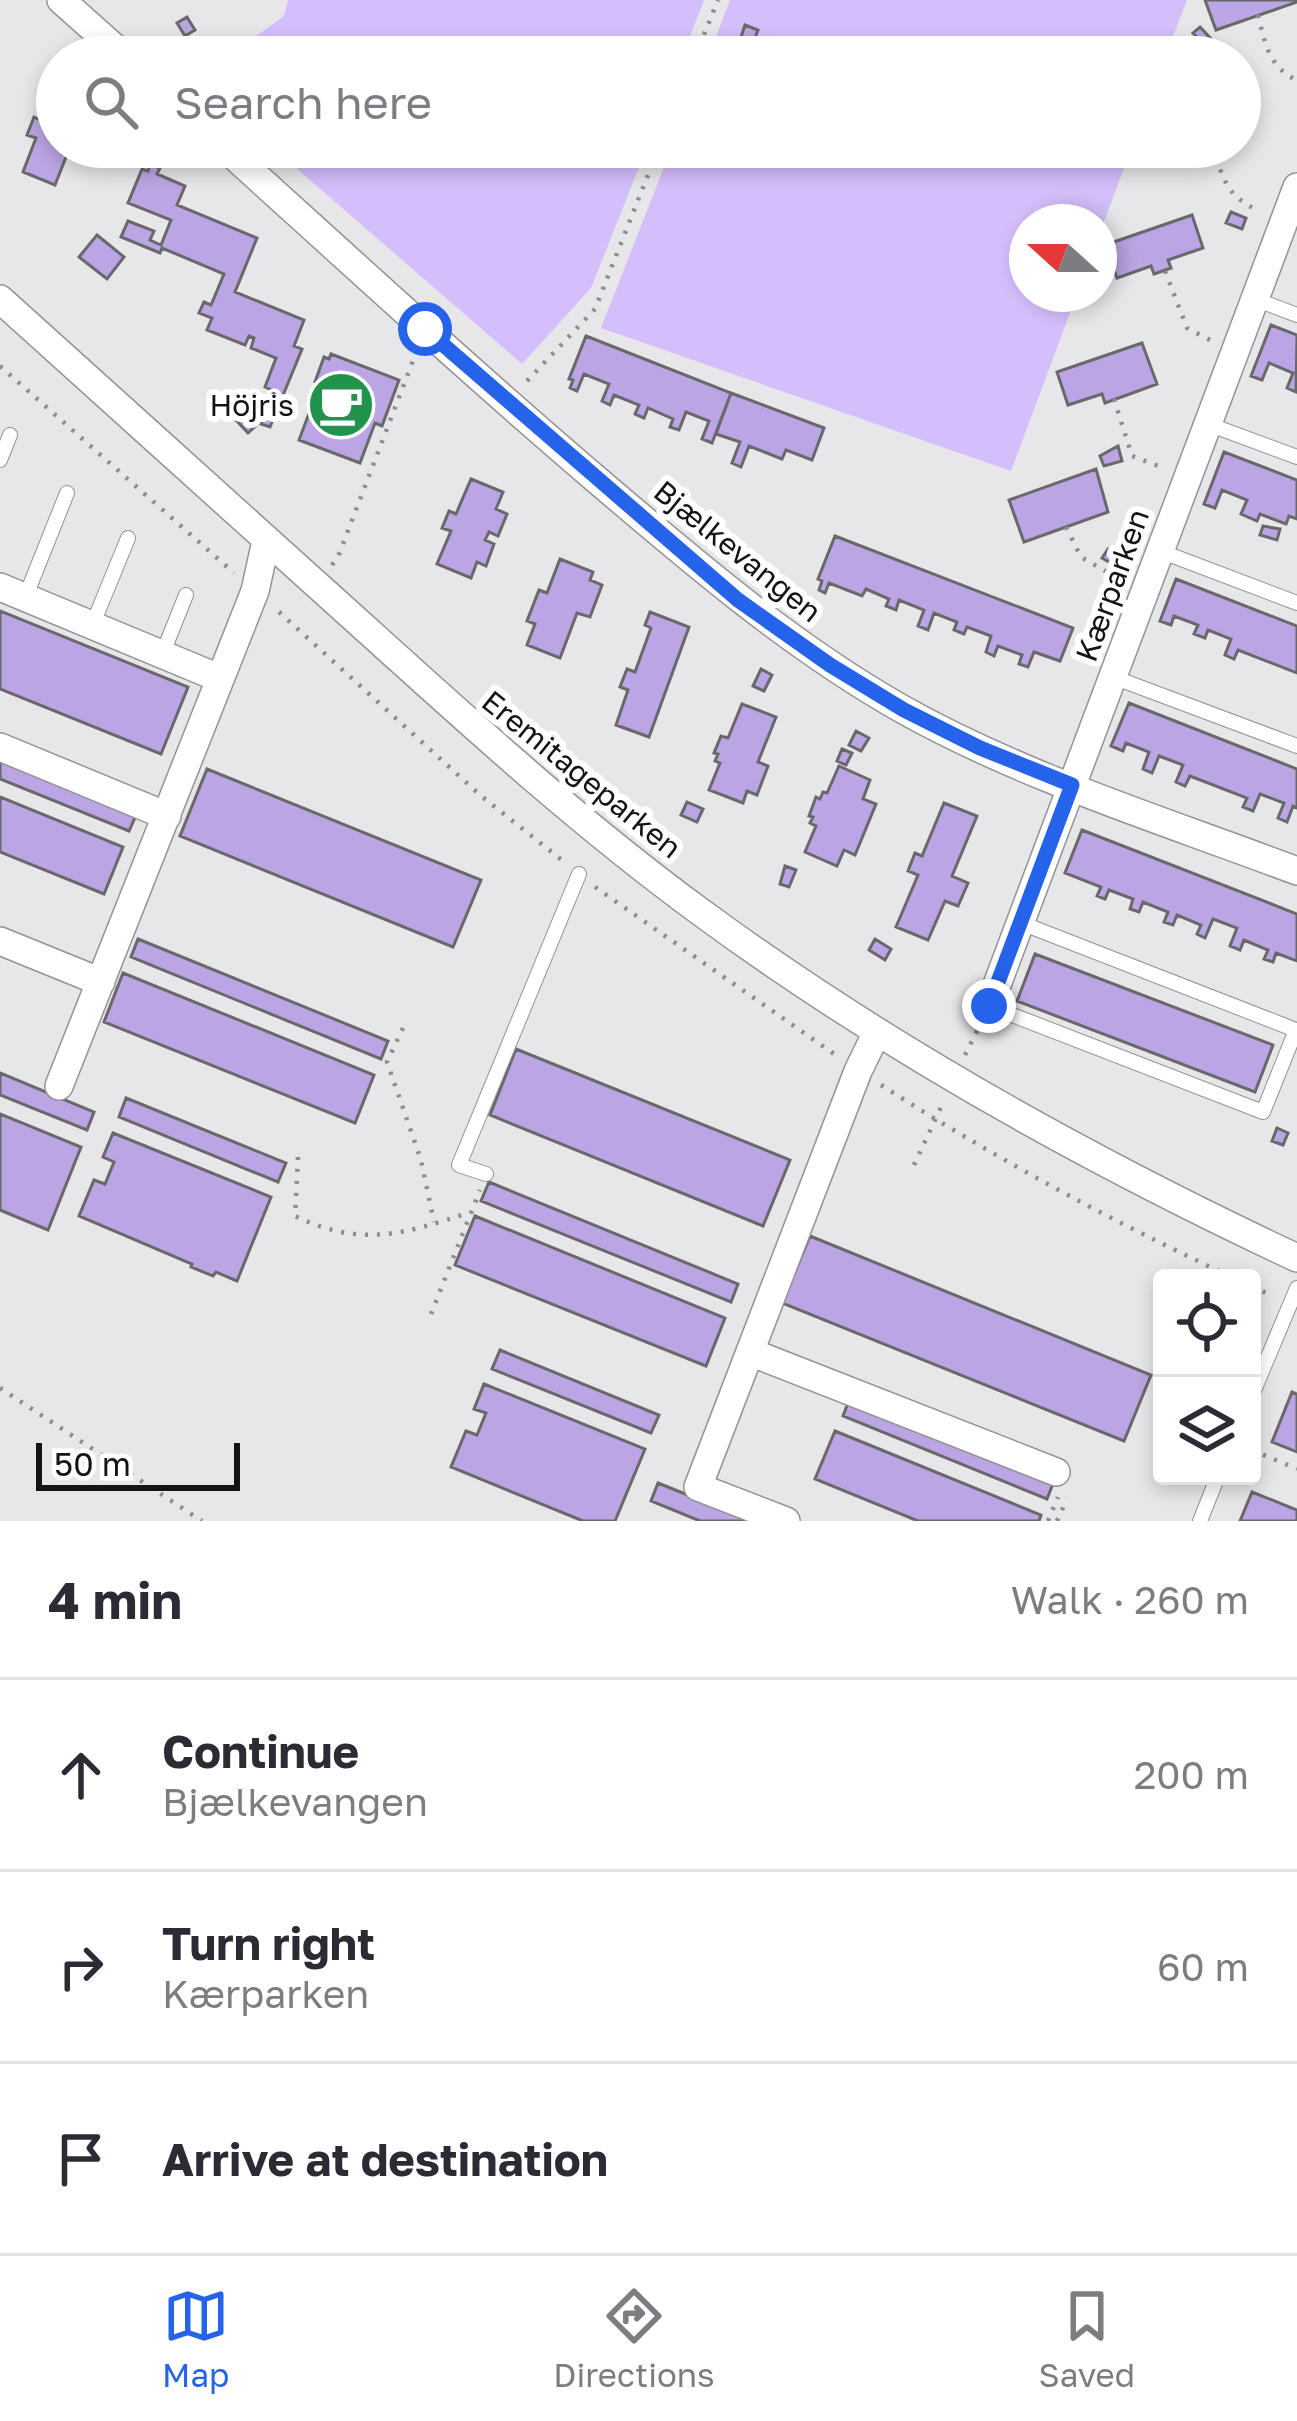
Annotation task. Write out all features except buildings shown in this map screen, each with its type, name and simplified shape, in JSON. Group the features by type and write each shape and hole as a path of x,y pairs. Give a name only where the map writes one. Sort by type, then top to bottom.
{"street":[{"path":"61,0 101,36"},
{"name":"Bjælkevangen","path":"247,168 506,402 738,600 830,665 923,720 1072,785 1297,872"},
{"name":"Kærparken","path":"989,1006 1297,187"},
{"name":"Eremitageparken","path":"0,299 451,710 563,806 703,914 877,1032 1109,1165 1297,1258"},
{"path":"59,1086 255,591 266,541"},
{"path":"13,592 218,678"},
{"path":"0,748 166,816"},
{"path":"0,941 101,982"},
{"path":"786,1521 698,1487 877,1032"},
{"path":"750,1352 1056,1472"}],"lane":[{"path":"1255,299 1297,315"},
{"path":"1208,424 1297,458"},
{"path":"0,460 10,435"},
{"path":"13,592 68,493"},
{"path":"92,626 128,538"},
{"path":"1160,551 1297,603"},
{"path":"162,655 186,596"},
{"path":"1113,677 1297,746"},
{"path":"486,1174 459,1166 579,874"},
{"path":"989,1006 1263,1112 1296,1030 1021,923"},
{"path":"1260,1377 1297,1288"},
{"path":"1200,1521 1215,1485"}],"path":[{"path":"703,36 718,0"},
{"path":"1258,15 1269,54 1281,73 1297,80"},
{"path":"506,402 595,309 651,168"},
{"path":"1220,168 1240,202 1284,221"},
{"path":"1165,271 1187,328 1235,352"},
{"path":"316,583 338,557 425,329"},
{"path":"1114,399 1132,456 1188,477"},
{"path":"1066,527 1081,557 1100,572 1145,590"},
{"path":"403,1028 387,1062 421,1160 435,1224"},
{"path":"298,1157 295,1216 324,1230 353,1236 400,1235 471,1212"},
{"path":"431,1314 486,1174"},
{"path":"0,1388 202,1521"},
{"path":"1261,1454 1297,1469"}],"shaded area":[{"path":"288,0 704,0 690,36 256,36 284,16"},
{"path":"730,0 1187,0 1173,36 716,36"},
{"path":"296,168 639,168 591,288 522,364"},
{"path":"664,168 1124,168 1111,204 1009,204 1009,312 1070,312 1011,471 601,328"}],"place":[{"name":"Höjris","path":"341,405"}],"route":[{"path":"425,329 738,600 830,665 980,748 1072,785 989,1006"}]}
